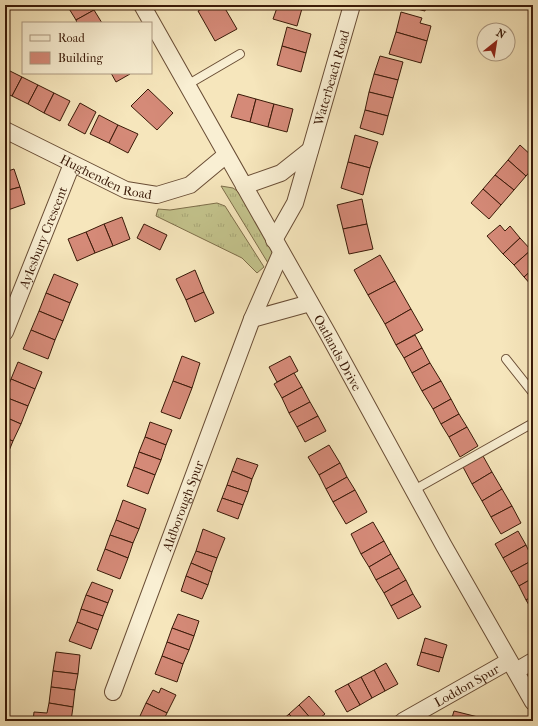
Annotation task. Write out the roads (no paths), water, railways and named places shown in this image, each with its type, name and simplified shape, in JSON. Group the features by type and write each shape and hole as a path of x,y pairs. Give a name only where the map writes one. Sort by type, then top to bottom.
{"street":[{"name":"Oatlands Drive","path":"142,5 151,22"},
{"name":"Waterbeach Road","path":"278,246 295,203 352,5"},
{"name":"Oatlands Drive","path":"152,23 533,702"},
{"name":"Hughenden Road","path":"5,130 126,190 156,195 190,184 226,155"},
{"path":"244,186 281,173 310,150"},
{"name":"Aylesbury Crescent","path":"5,332 72,164"},
{"name":"Aldborough Spur","path":"113,692 278,246"},
{"path":"252,319 310,303"},
{"name":"Loddon Spur","path":"403,721 513,666 533,661"}],"lane":[{"path":"187,86 240,54"},
{"path":"506,359 533,393"},
{"path":"414,490 533,423"}]}
